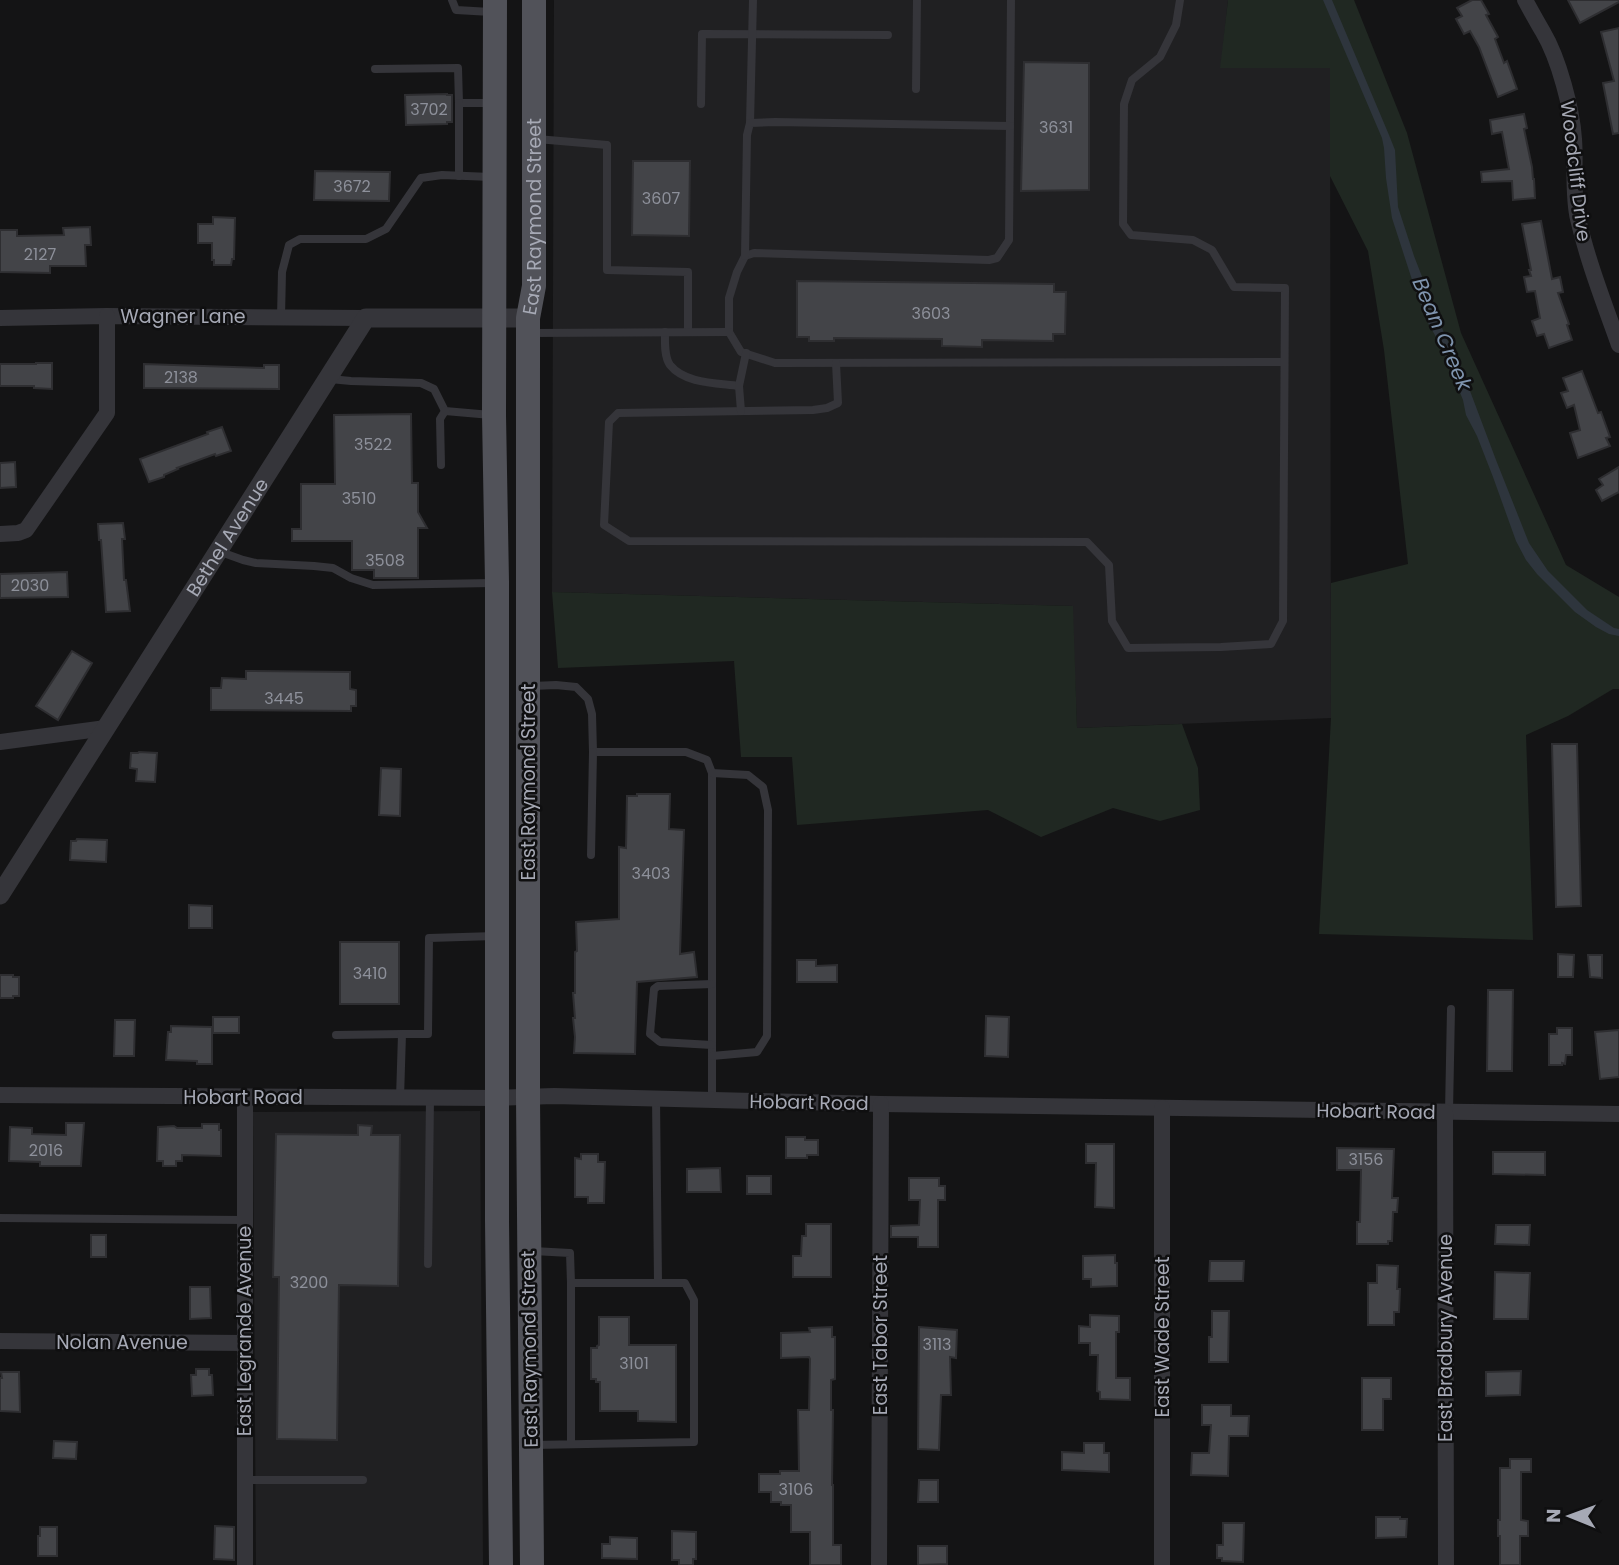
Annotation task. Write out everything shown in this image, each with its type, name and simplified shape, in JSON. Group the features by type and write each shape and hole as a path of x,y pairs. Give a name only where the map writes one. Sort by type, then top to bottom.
{"main road":[{"name":"East Raymond Street","path":"532,1565 528,1251 528,325 534,286 534,0"},
{"name":"East Raymond Street","path":"495,6 497,1221 501,1565"}],"street":[{"name":"Woodcliff Drive","path":"1525,0 1547,39 1567,96 1574,141 1578,218 1590,264 1618,339"},
{"path":"0,534 26,530 107,413 107,316"},
{"name":"Wagner Lane","path":"0,318 366,318"},
{"path":"366,318 494,318 528,325"},
{"name":"Bethel Avenue","path":"0,895 366,318"},
{"path":"0,742 106,728"},
{"name":"Hobart Road","path":"0,1095 400,1098 554,1096 881,1104 1619,1114"},
{"name":"East Legrande Avenue","path":"244,1565 245,1097"},
{"name":"East Tabor Street","path":"879,1565 881,1104"},
{"name":"East Wade Street","path":"1162,1108 1162,1565"},
{"name":"East Bradbury Avenue","path":"1446,1565 1447,1112"},
{"name":"Nolan Avenue","path":"0,1341 244,1343"}],"lane":[{"path":"452,0 456,10 495,6"},
{"path":"753,0 750,123 747,135 746,256 737,272 729,298 729,332 741,352 775,363 1283,362"},
{"path":"916,89 917,0"},
{"path":"746,256 754,253 976,260 997,258 1009,240 1011,0"},
{"path":"836,363 838,402 827,408 618,413 609,422 604,525 629,541 1087,542 1109,565 1112,621 1128,648 1271,644 1283,621 1284,288 1234,287 1212,250 1194,240 1131,235 1123,225 1124,104 1132,80 1160,57 1175,25 1180,0"},
{"path":"701,104 702,34 888,35"},
{"path":"375,69 458,68 458,176"},
{"path":"459,103 495,103"},
{"path":"750,123 1010,126"},
{"path":"534,139 607,145 607,270 688,272 688,332"},
{"path":"281,317 282,272 289,245 300,239 366,239 386,229 421,178 442,175 494,177"},
{"path":"528,325 664,332 729,332"},
{"path":"664,332 668,364 680,374 739,386"},
{"path":"741,411 739,386 746,354"},
{"path":"327,379 421,383 435,389 445,411"},
{"path":"445,411 494,415"},
{"path":"442,465 440,419 445,411"},
{"path":"218,551 256,563 333,568 351,578 373,585 497,583"},
{"path":"528,686 576,687 588,699 592,714 593,752 591,855"},
{"path":"593,752 686,752 707,760 712,773 712,1100"},
{"path":"712,773 748,775 763,788 768,810 767,1036 757,1052 712,1056"},
{"path":"336,1035 428,1034 429,938 497,936"},
{"path":"712,984 658,986 654,989 650,1034 660,1042 712,1045"},
{"path":"1447,1112 1451,1009"},
{"path":"400,1098 402,1034"},
{"path":"428,1264 430,1098"},
{"path":"656,1098 657,1282"},
{"path":"0,1219 244,1220"},
{"path":"528,1251 570,1253 570,1444"},
{"path":"530,1445 694,1442 694,1300 685,1283 572,1283"},
{"path":"244,1479 363,1480"}],"shaded area":[{"path":"554,0 1228,0 1221,67 1330,68 1331,718 1077,728 1072,606 552,592"},
{"path":"1228,0 1354,0 1407,133 1461,333 1566,565 1619,597 1619,689 1613,689 1568,716 1526,735 1533,940 1319,934 1331,718 1331,583 1408,564 1384,350 1368,251 1330,176 1330,68 1220,68"},
{"path":"552,592 1073,606 1077,728 1182,724 1198,768 1200,810 1160,821 1113,808 1041,837 988,810 797,825 792,757 741,757 734,661 558,668"},
{"path":"480,1111 483,1565 256,1565 253,1112"}],"water":[{"name":"Bean Creek","path":"1323,0 1332,0 1395,150 1398,207 1414,256 1444,333 1461,367 1529,543 1548,571 1587,610 1619,629 1619,636 1596,627 1575,612 1537,574 1516,541 1477,436 1466,415 1463,400 1415,289 1392,218 1382,138"}],"building":[{"path":"1472,0 1481,0 1489,14 1486,15 1498,37 1495,39 1504,63 1507,61 1517,89 1498,97 1479,47 1470,31 1464,34 1456,19 1462,16 1457,8"},
{"path":"1568,0 1619,0 1619,2 1580,23"},
{"path":"1619,28 1619,133 1613,134 1603,83 1614,81 1601,32"},
{"path":"1024,62 1089,63 1089,190 1021,191"},
{"path":"405,95 452,95 452,122 406,125"},
{"path":"1524,114 1535,198 1513,200 1512,181 1482,182 1481,172 1509,169 1502,132 1492,134 1490,120"},
{"path":"633,161 690,161 689,236 632,235"},
{"path":"315,171 390,172 389,201 314,200"},
{"path":"213,217 235,218 234,259 231,265 214,265 212,243 198,243 198,224 213,224"},
{"path":"1541,221 1552,279 1560,277 1563,292 1558,293 1572,340 1549,348 1544,334 1537,336 1532,321 1540,318 1535,291 1527,292 1524,277 1531,276 1531,270 1522,224"},
{"path":"90,227 91,245 85,245 86,266 50,266 50,273 0,272 0,230 17,230 17,236 64,235 63,228"},
{"path":"797,281 1054,284 1054,292 1066,292 1065,334 1053,334 1053,341 982,340 982,347 942,346 942,339 834,338 834,341 809,341 809,337 797,337"},
{"path":"52,363 52,389 0,386 0,364"},
{"path":"144,364 264,368 264,365 279,365 279,389 144,388"},
{"path":"1582,371 1598,413 1601,412 1610,437 1606,438 1610,446 1578,458 1570,433 1580,430 1574,405 1567,408 1561,393 1568,391 1563,378"},
{"path":"411,414 412,483 418,483 418,512 427,528 418,528 418,578 374,578 374,570 352,570 352,541 292,541 292,529 301,529 301,484 335,484 334,415"},
{"path":"222,427 231,451 177,468 164,477 149,482 140,459"},
{"path":"15,462 16,487 0,488 0,463"},
{"path":"1619,467 1619,492 1602,501 1596,490 1603,485 1599,479"},
{"path":"123,523 124,580 130,611 106,612 98,524"},
{"path":"67,572 68,597 0,598 0,574"},
{"path":"72,651 92,663 58,720 36,706"},
{"path":"246,671 350,672 350,689 356,690 356,706 351,706 351,711 211,710 211,688 221,688 222,678 246,679"},
{"path":"1552,744 1577,744 1581,906 1556,907"},
{"path":"131,753 157,753 155,782 136,781 137,769 130,768"},
{"path":"381,768 401,769 400,816 379,815"},
{"path":"670,794 669,829 684,830 680,954 694,952 697,977 637,982 635,1054 574,1053 576,922 619,919 619,847 626,848 627,796"},
{"path":"107,840 106,862 70,860 71,841"},
{"path":"189,905 212,906 212,928 189,928"},
{"path":"340,942 399,942 399,1004 340,1004"},
{"path":"1558,954 1574,955 1573,977 1558,977"},
{"path":"1588,955 1602,955 1602,978 1590,977"},
{"path":"797,960 816,960 816,966 837,965 837,982 797,982"},
{"path":"0,975 19,977 19,996 0,998"},
{"path":"1488,990 1513,990 1512,1071 1487,1071"},
{"path":"986,1016 1009,1017 1008,1057 985,1056"},
{"path":"213,1017 239,1017 239,1033 213,1033"},
{"path":"115,1020 135,1020 134,1056 114,1056"},
{"path":"171,1026 212,1027 212,1064 166,1060"},
{"path":"1557,1028 1572,1028 1572,1055 1566,1055 1565,1064 1549,1065 1549,1034 1557,1034"},
{"path":"1619,1030 1619,1077 1600,1079 1595,1032"},
{"path":"66,1123 84,1123 81,1166 40,1166 40,1162 9,1161 10,1127 32,1128 32,1134 66,1135"},
{"path":"202,1124 219,1124 221,1156 182,1155 182,1161 176,1161 176,1166 163,1166 163,1161 157,1161 158,1127 202,1128"},
{"path":"358,1125 372,1126 371,1135 400,1135 398,1286 339,1285 337,1440 277,1439 279,1277 273,1277 276,1134 358,1135"},
{"path":"786,1137 818,1140 818,1155 786,1158"},
{"path":"1086,1144 1114,1144 1114,1208 1095,1207 1096,1163 1086,1163"},
{"path":"1337,1148 1394,1149 1392,1198 1398,1198 1397,1212 1393,1212 1392,1241 1388,1241 1388,1244 1357,1244 1361,1170 1337,1170"},
{"path":"1493,1152 1545,1152 1545,1175 1493,1174"},
{"path":"581,1154 598,1154 598,1162 605,1162 604,1203 588,1203 588,1197 575,1197 575,1158 581,1159"},
{"path":"720,1168 721,1192 687,1192 687,1169"},
{"path":"747,1176 771,1176 771,1194 747,1194"},
{"path":"909,1178 939,1178 939,1186 945,1186 945,1200 938,1200 938,1247 918,1247 918,1237 891,1237 891,1226 919,1225 920,1200 909,1200"},
{"path":"806,1224 831,1224 831,1277 793,1277 793,1256 801,1256"},
{"path":"1496,1225 1530,1225 1529,1245 1495,1244"},
{"path":"91,1235 106,1235 106,1257 91,1257"},
{"path":"1115,1255 1117,1286 1091,1287 1091,1279 1083,1279 1083,1256"},
{"path":"1210,1261 1244,1261 1243,1281 1209,1281"},
{"path":"1377,1265 1398,1266 1399,1312 1394,1312 1394,1325 1368,1325 1368,1283 1377,1283"},
{"path":"1495,1272 1530,1273 1528,1319 1494,1319"},
{"path":"190,1287 210,1287 211,1318 190,1319"},
{"path":"1212,1311 1229,1311 1228,1362 1209,1362"},
{"path":"1090,1315 1119,1316 1119,1332 1116,1332 1116,1378 1130,1378 1130,1400 1100,1399 1100,1392 1097,1391 1098,1355 1090,1355 1090,1343 1079,1343 1079,1326 1090,1327"},
{"path":"599,1317 629,1317 629,1345 676,1345 676,1422 638,1421 638,1411 600,1411 600,1382 591,1379 591,1348 597,1348 599,1345"},
{"path":"832,1327 832,1337 835,1337 835,1379 831,1380 833,1545 841,1545 841,1565 810,1565 810,1532 791,1532 791,1505 771,1502 771,1492 759,1492 759,1474 799,1471 798,1410 809,1410 810,1359 781,1358 781,1333 810,1332 809,1328"},
{"path":"919,1327 957,1330 956,1358 950,1357 951,1395 941,1395 939,1450 918,1449"},
{"path":"196,1369 209,1369 213,1395 192,1396 191,1375 196,1375"},
{"path":"1521,1371 1520,1395 1486,1396 1486,1372"},
{"path":"1,1372 19,1372 20,1412 0,1411"},
{"path":"1362,1378 1391,1378 1391,1399 1383,1399 1383,1430 1362,1430"},
{"path":"1202,1405 1231,1405 1231,1416 1249,1416 1248,1436 1229,1436 1228,1476 1191,1475 1192,1453 1209,1453 1211,1425 1202,1425"},
{"path":"54,1441 77,1442 76,1459 53,1458"},
{"path":"1084,1443 1104,1443 1104,1453 1109,1453 1109,1472 1062,1470 1062,1452 1084,1453"},
{"path":"1510,1459 1531,1459 1531,1472 1521,1472 1521,1520 1528,1521 1528,1536 1520,1536 1520,1565 1500,1565 1500,1468 1510,1468"},
{"path":"919,1480 938,1480 938,1502 918,1502"},
{"path":"1376,1517 1407,1519 1406,1537 1376,1538"},
{"path":"1223,1523 1244,1523 1243,1562 1222,1561 1222,1558 1217,1558 1217,1545 1223,1545"},
{"path":"215,1526 234,1527 234,1560 214,1559"},
{"path":"40,1527 57,1527 57,1556 38,1556"},
{"path":"672,1531 696,1532 696,1559 693,1559 693,1565 679,1565 679,1560 672,1560"},
{"path":"610,1537 637,1538 637,1559 602,1558 602,1544 610,1544"},
{"path":"918,1546 947,1546 947,1564 919,1565"}]}
